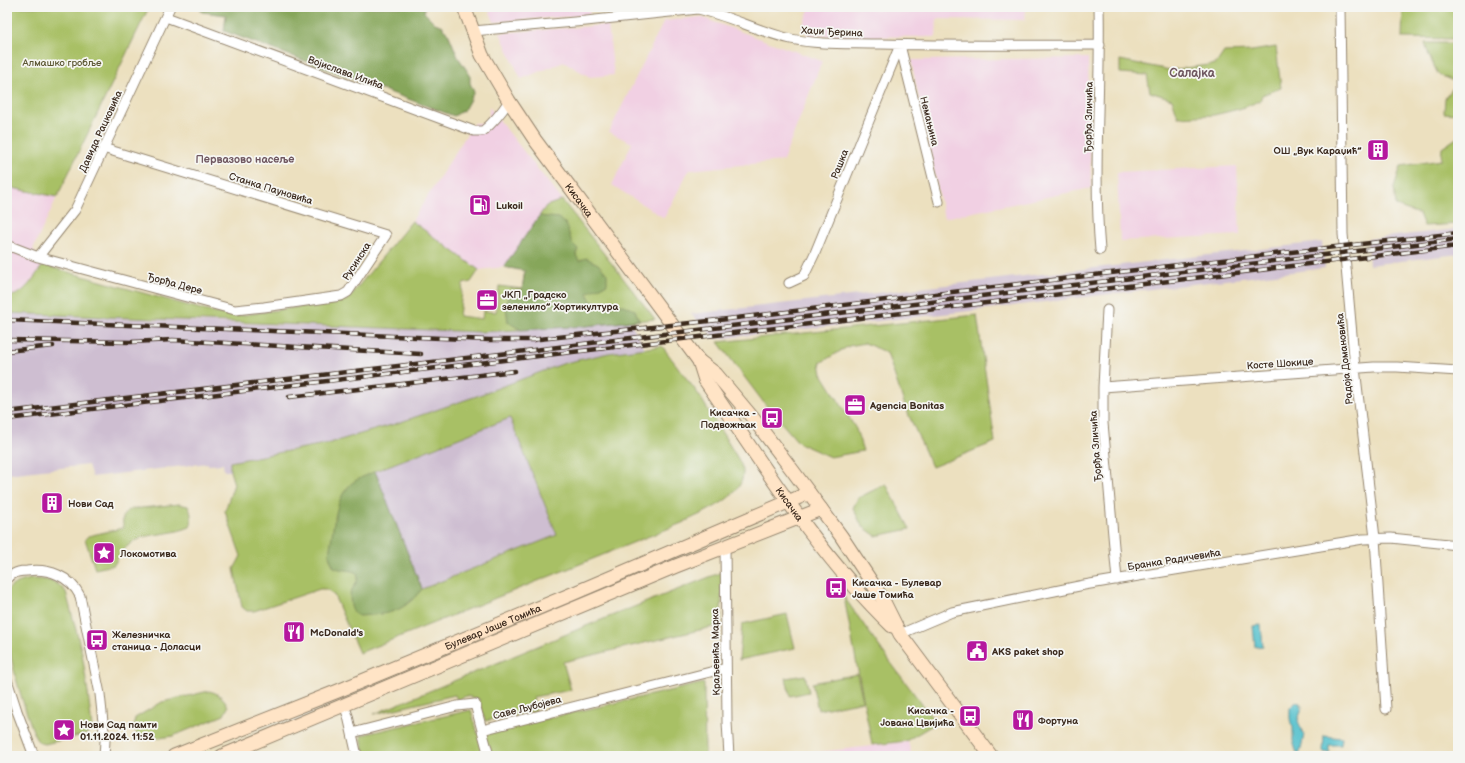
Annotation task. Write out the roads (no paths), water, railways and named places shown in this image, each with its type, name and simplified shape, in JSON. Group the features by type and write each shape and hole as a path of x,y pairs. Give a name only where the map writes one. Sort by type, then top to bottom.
{"main road":[{"name":"Кисачка","path":"464,7 482,55 509,101 535,140 699,360 716,374 752,417 810,493 841,536 882,598 900,634"},
{"name":"Кисачка","path":"699,360 705,380 820,544 851,583 900,634 991,756"},
{"name":"Булевар Јаше Томића","path":"174,756 338,691 578,592 810,493"},
{"name":"Булевар Јаше Томића","path":"222,756 676,566 821,509"}],"street":[{"name":"Давида Рацковића","path":"38,257 75,210 170,7"},
{"name":"Ђорђа Зличића","path":"1099,7 1100,45 1097,201 1100,250"},
{"name":"Радоја Домановића","path":"1340,7 1343,234 1355,368 1375,538 1386,709"},
{"name":"Хаџи Ђерина","path":"473,31 698,9 790,39 825,42 900,44 1100,45"},
{"name":"Војислава Илића","path":"166,17 474,130 483,131 491,125 499,117 509,101"},
{"name":"Немањина","path":"900,44 939,202"},
{"name":"Рашка","path":"789,282 804,276 815,253 900,44"},
{"name":"Станка Пауновића","path":"103,148 386,235"},
{"name":"Русинска","path":"341,296 348,292 386,235"},
{"name":"Ђорђа Дере","path":"7,245 38,257 217,307 235,310 341,296"},
{"name":"Ђорђа Зличића","path":"1107,310 1103,387 1103,423 1117,580"},
{"name":"Косте Шокице","path":"1103,387 1355,368 1391,367 1458,371"},
{"name":"Бранка Радичевића","path":"900,634 952,612 1117,580 1375,538 1458,544"},
{"name":"Краљевића Марка","path":"725,548 727,722 730,756"},
{"path":"7,578 18,571 46,571 56,573 66,578 76,586 80,596 100,694 105,741 104,756"},
{"name":"Саве Љубојева","path":"352,733 470,704 475,704 482,730 726,668"},
{"path":"7,680 34,756"},
{"path":"344,705 357,756"},
{"path":"482,730 489,756"}],"water":[{"path":"1261,625 1263,646 1255,647 1253,626"},
{"path":"1296,702 1300,703 1302,707 1298,721 1304,735 1300,753 1297,754 1293,741 1293,727 1290,716 1290,708"},
{"path":"1324,736 1342,738 1341,745 1329,745 1329,753 1323,752"}],"railway":[{"path":"530,340 728,319 1458,233"},
{"path":"7,412 1458,239"},
{"path":"7,419 1458,246"},
{"path":"7,320 489,340 535,340"},
{"path":"7,340 131,342 173,340 421,354"},
{"path":"7,351 53,346"},
{"path":"289,397 515,371"}],"place":[{"name":"ОШ „Вук Караџић”","path":"1378,150"},
{"name":"Lukoil","path":"480,205"},
{"name":"ЈКП „Градско зеленило” Хортикултура","path":"487,300"},
{"name":"Agencia Bonitas","path":"855,405"},
{"name":"Кисачка - Подвожњак","path":"772,418"},
{"name":"Нови Сад","path":"52,503"},
{"name":"Локомотива","path":"104,553"},
{"name":"Кисачка - Булевар Јаше Томића","path":"836,588"},
{"name":"McDonald's","path":"294,632"},
{"name":"Железничка станица - Доласци","path":"97,640"},
{"name":"AKS paket shop","path":"977,651"},
{"name":"Кисачка - Јована Цвијића","path":"970,716"},
{"name":"Фортуна","path":"1023,720"},
{"name":"Нови Сад памти 01.11.2024. 11:52","path":"64,730"}],"district":[{"name":"Салајка","path":"1192,73"},
{"name":"Первазово насеље","path":"245,159"}],"park label":[{"name":"Алмашко гробље","path":"62,62"}]}
